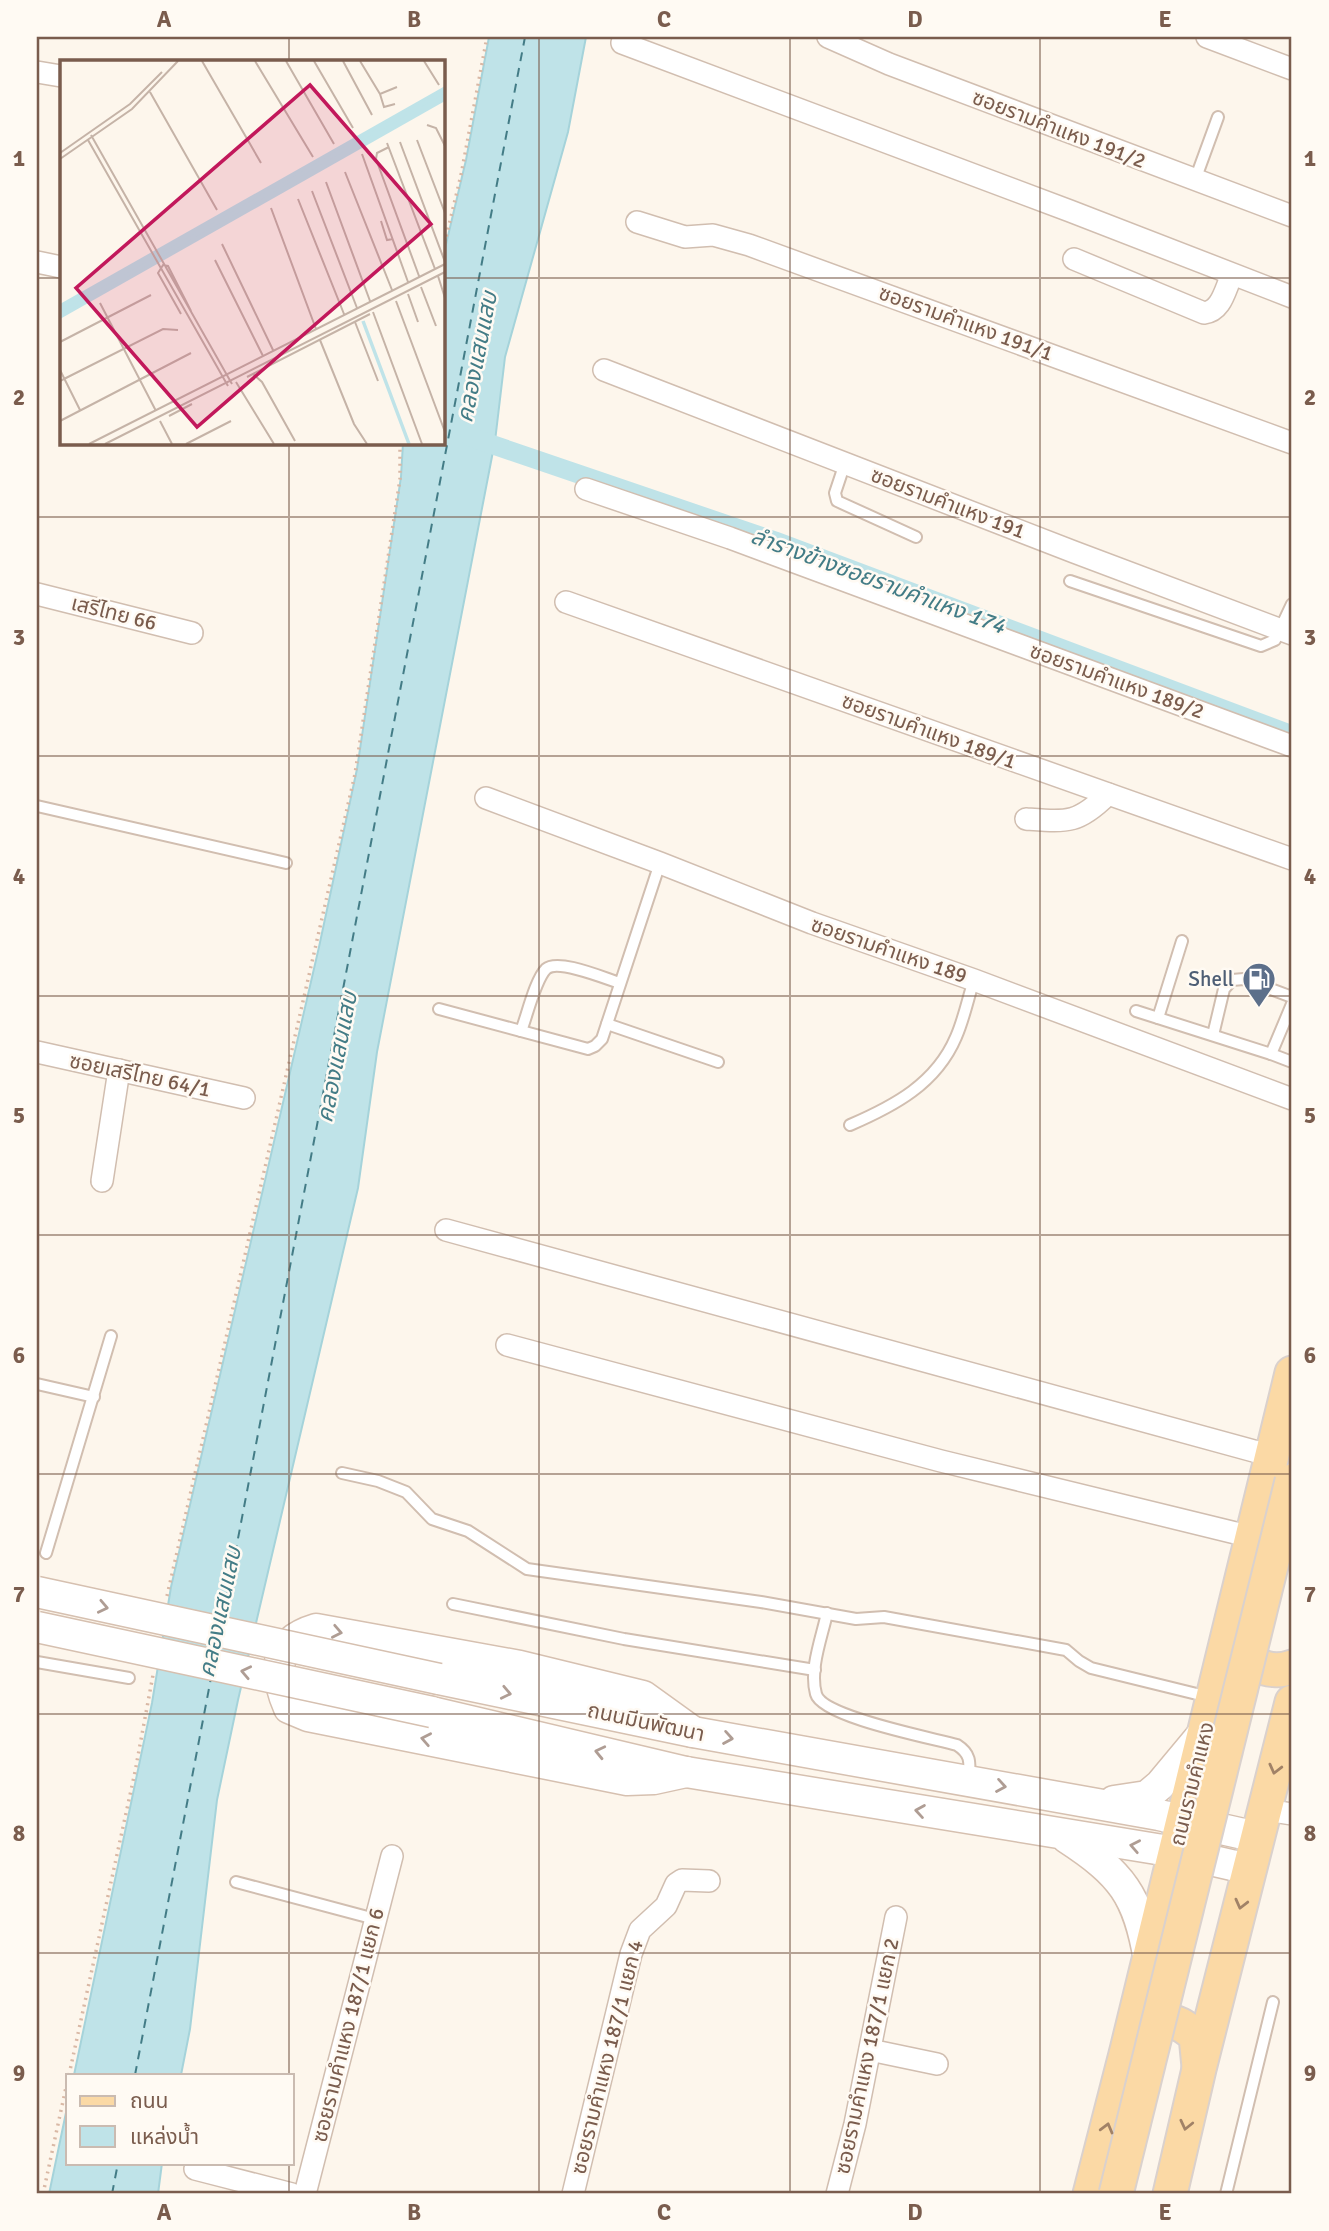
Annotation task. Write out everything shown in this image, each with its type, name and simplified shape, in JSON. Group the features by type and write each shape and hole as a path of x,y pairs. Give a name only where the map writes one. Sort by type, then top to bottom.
{"main road":[{"name":"ถนนรามคำแหง","path":"1115,2194 1282,1469 1292,1373"},
{"name":"ถนนรามคำแหง","path":"1090,2194 1252,1536 1282,1469"},
{"name":"ถนนรามคำแหง","path":"1134,2194 1292,1557"},
{"path":"1232,1622 1237,1642 1252,1663 1283,1670 1292,1667"},
{"path":"1170,2194 1199,2069 1266,1833 1292,1703"},
{"path":"1127,2050 1152,2026 1164,2020 1176,2022 1196,2036 1199,2069"}],"street":[{"name":"ซอยรามคำแหง 191/2","path":"828,37 889,64 1292,216"},
{"path":"1207,37 1292,69"},
{"path":"622,43 1292,297"},
{"path":"37,72 60,76"},
{"name":"ซอยรามคำแหง 191/1","path":"636,222 685,237 713,235 749,245 1292,443"},
{"path":"1074,259 1204,313 1218,307 1231,275"},
{"path":"37,262 60,267"},
{"name":"ซอยรามคำแหง 191","path":"604,370 1286,632"},
{"name":"ซอยรามคำแหง 189/2","path":"586,489 730,538 1292,746"},
{"name":"เสรีไทย 66","path":"37,594 192,633"},
{"name":"ซอยรามคำแหง 189/1","path":"566,602 1292,859"},
{"path":"1026,819 1074,819 1091,811 1108,794"},
{"name":"ซอยรามคำแหง 189","path":"486,798 812,923 974,980 1292,1099"},
{"name":"ซอยเสรีไทย 64/1","path":"37,1052 244,1098"},
{"path":"102,1181 119,1070"},
{"path":"446,1230 1282,1469"},
{"path":"507,1345 941,1461 1252,1536"},
{"name":"ถนนมีนพัฒนา","path":"37,1592 694,1732 1266,1833"},
{"name":"ถนนมีนพัฒนา","path":"37,1627 432,1712 686,1772 1175,1852 1266,1833"},
{"path":"686,1772 654,1779 627,1780 308,1716 289,1708 280,1687 279,1668 282,1653 293,1641 303,1633 316,1629 520,1666 643,1696 694,1732"},
{"path":"1093,1802 1147,1796 1174,1770 1205,1731"},
{"path":"1060,1834 1097,1858 1125,1888 1143,1925 1149,1960"},
{"name":"ซอยรามคำแหง 187/1 แยก 6","path":"305,2194 392,1856"},
{"name":"ซอยรามคำแหง 187/1 แยก 4","path":"573,2194 631,1954 640,1930 666,1906 676,1884 682,1880 709,1881"},
{"name":"ซอยรามคำแหง 187/1 แยก 2","path":"837,2194 855,2124 897,1917"},
{"path":"870,2050 937,2064"},
{"path":"195,2169 292,2194"}],"lane":[{"path":"1195,180 1218,117"},
{"path":"845,463 835,493 837,500 916,537"},
{"path":"1070,582 1261,646 1269,644 1286,632 1292,604"},
{"path":"37,806 286,863"},
{"path":"439,1009 588,1049 602,1038 660,863"},
{"path":"1158,1018 1182,942"},
{"path":"521,1031 541,977 546,969 554,965 620,983"},
{"path":"1213,1035 1224,989 1232,979 1244,979 1292,998"},
{"path":"850,1125 910,1095 935,1071 956,1038 974,980"},
{"path":"1271,1054 1292,1004"},
{"path":"1136,1010 1292,1062"},
{"path":"607,1024 718,1062"},
{"path":"46,1553 111,1336"},
{"path":"37,1384 94,1397"},
{"path":"342,1473 378,1481 406,1492 432,1519 467,1531 527,1569 856,1619 884,1616 1066,1650 1091,1668 1214,1698"},
{"path":"453,1604 624,1639 815,1670"},
{"path":"827,1613 815,1670 816,1696 823,1704 845,1716 957,1745 966,1751 970,1759 968,1781"},
{"path":"37,1662 129,1678"},
{"path":"236,1882 375,1919"},
{"path":"1226,2194 1273,2002"}],"path":[{"path":"444,246 461,175 487,37"},
{"path":"166,1599 355,775 400,480 400,444"},
{"path":"69,2074 135,1772 154,1667"},
{"path":"43,2194 66,2090"}],"water":[{"name":"คลองแสนแสบ","path":"489,37 586,37 568,132 505,357 495,441 377,1052 358,1188 217,1800 190,2029 181,2074 74,2074 152,1703 171,1587 319,947 357,769 401,477 403,444 444,444 444,253 466,160"},
{"path":"66,2113 66,2164 162,2164 158,2194 49,2194"}],"waterway":[{"name":"ลำรางข้างซอยรามคำแหง 174","path":"470,437 775,541 1292,735"}],"ferry route":[{"path":"223,1617 525,37"},
{"path":"135,2074 211,1678"},
{"path":"112,2194 118,2164"}],"place":[{"name":"Shell","path":"1259,1009"}]}
